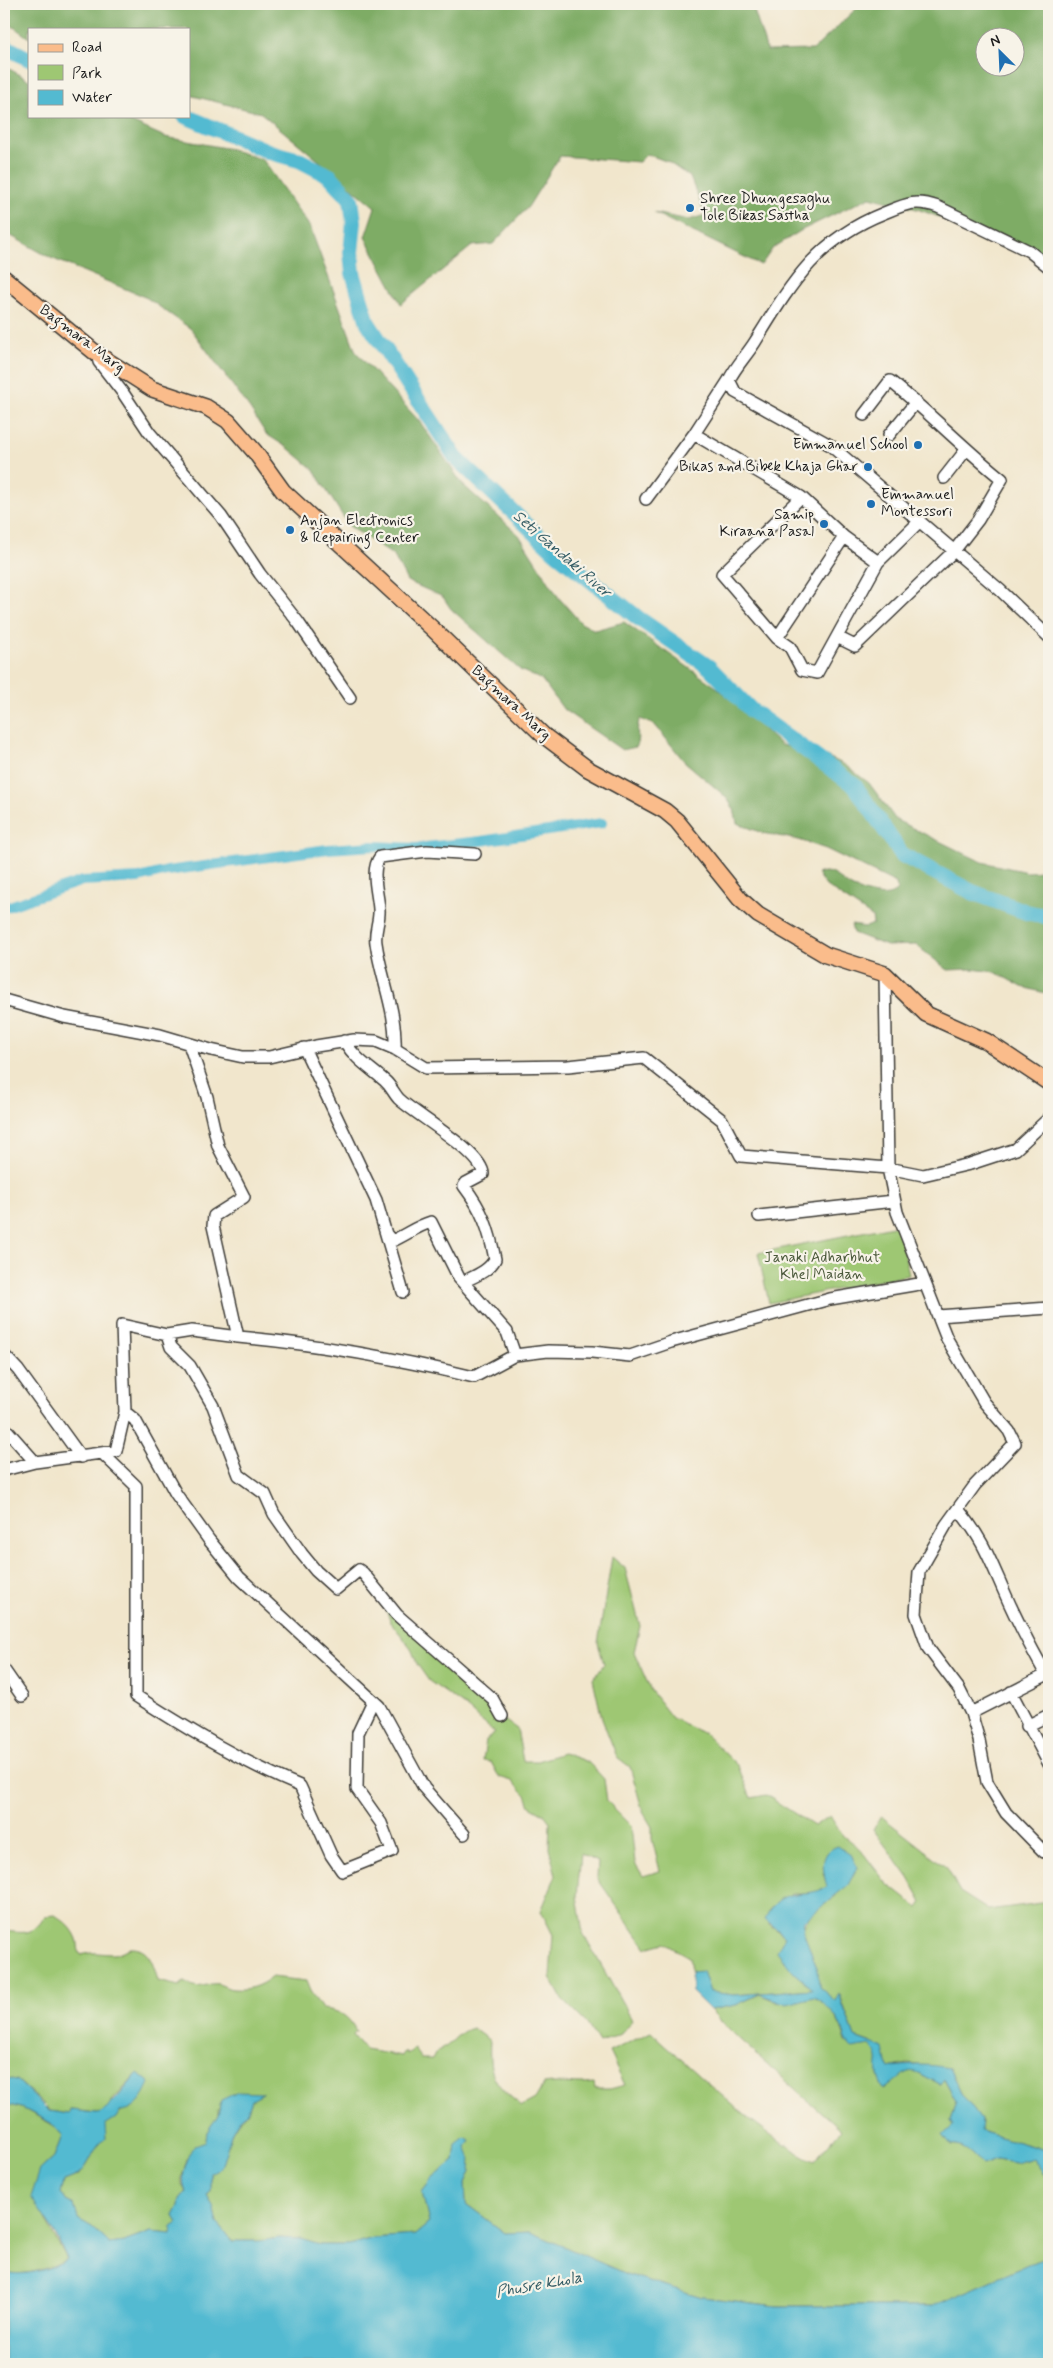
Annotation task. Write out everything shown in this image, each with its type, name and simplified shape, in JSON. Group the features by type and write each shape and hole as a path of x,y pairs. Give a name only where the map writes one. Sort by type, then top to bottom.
{"main road":[{"name":"Bagmara Marg","path":"4,278 97,354 152,389 206,407 228,421 255,452 283,491 436,631 543,735 588,769 665,811 677,822 740,899 758,915 826,955 885,974 926,1014 986,1041 1049,1083"}],"street":[{"path":"646,499 694,434 782,297 807,266 836,237 861,222 909,202 928,203 1029,251 1049,267"},
{"path":"97,354 99,362 124,393 149,432 221,516 260,574 298,622 350,698"},
{"path":"729,380 735,392 830,445 1000,590 1049,637"},
{"path":"837,637 855,646 954,551 978,520 1002,479 966,450 916,402 890,381 864,415"},
{"path":"889,435 916,402"},
{"path":"694,434 801,497 844,537 878,562"},
{"path":"944,478 966,450"},
{"path":"801,497 722,574 776,638 790,647 802,670 817,673 878,562 920,521"},
{"path":"776,638 844,537"},
{"path":"395,1049 396,1030 375,935 379,910 376,892 376,862 380,857 427,852 475,854"},
{"path":"885,974 888,1168 896,1212 947,1339 984,1402 1009,1431 1015,1443 975,1485 958,1509 920,1572 916,1614 928,1648 959,1689 971,1713 979,1740 987,1782 1006,1813 1044,1852"},
{"path":"4,1000 64,1017 160,1035 189,1044 243,1056 269,1057 344,1041 376,1041 395,1049 426,1068 568,1066 644,1058 722,1120 741,1156 888,1168 923,1175 970,1164 1016,1148 1049,1118"},
{"path":"344,1041 354,1057 387,1082 398,1098 472,1155 483,1169 483,1174 464,1186 479,1206 484,1217 495,1259 492,1265 480,1274 463,1282"},
{"path":"189,1044 207,1097 218,1146 244,1197 214,1216 214,1226 238,1338"},
{"path":"304,1048 376,1200 403,1292"},
{"path":"759,1216 894,1201"},
{"path":"386,1234 392,1241 408,1234 417,1226 431,1222 463,1282 507,1332 515,1355"},
{"path":"4,1470 36,1462 116,1451 125,1412 122,1325 167,1335 192,1331 238,1338 336,1348 415,1363 474,1377 515,1355 548,1351 592,1352 630,1356 671,1342 830,1299 925,1283"},
{"path":"938,1316 1049,1308"},
{"path":"167,1335 171,1347 190,1366 213,1406 239,1475 265,1494 274,1514 316,1571 336,1589 359,1570 363,1573 397,1615 492,1698 502,1716"},
{"path":"4,1354 18,1370 81,1457"},
{"path":"125,1412 135,1420 176,1494 209,1540 239,1577 379,1706 424,1788 464,1834"},
{"path":"4,1427 36,1462"},
{"path":"102,1453 136,1486 136,1696 202,1738 268,1773 300,1786 331,1855 342,1871 392,1851 381,1823 357,1789 358,1734 373,1701"},
{"path":"958,1509 978,1534 987,1549 1003,1589 1044,1671 1044,1676 971,1713"},
{"path":"4,1670 22,1696"},
{"path":"1011,1692 1027,1726 1047,1759"},
{"path":"1027,1726 1049,1715"}],"green space":[{"path":"4,4 752,4 767,51 813,50 861,4 1049,4 1049,256 917,209 870,197 802,230 773,248 761,265 654,213 689,220 705,215 690,177 668,162 647,154 639,162 560,156 528,207 493,244 472,246 401,304 365,237 375,207 261,113 190,95 190,28 28,28 28,37 4,20"},
{"path":"4,66 28,79 28,118 122,118 165,137 231,149 263,160 310,227 356,352 420,422 463,485 519,535 559,598 581,623 595,630 624,622 719,689 781,745 824,755 845,765 869,783 896,820 982,862 1027,872 1041,871 1049,867 1049,994 1022,987 995,972 972,969 948,970 916,945 887,946 853,933 851,925 866,927 873,924 872,917 826,886 817,874 829,873 853,888 882,896 897,890 896,883 826,849 799,840 762,833 737,823 734,809 726,797 684,761 655,725 640,719 636,747 622,750 564,710 542,680 520,670 451,609 443,597 407,581 394,556 349,526 313,469 288,448 266,434 250,409 191,329 147,298 51,258 4,232"},
{"name":"Janaki Adharbhut Khel Maidan","path":"898,1225 909,1275 769,1303 758,1253"},
{"path":"612,1557 625,1568 640,1626 634,1652 651,1691 672,1718 705,1734 738,1766 751,1798 766,1795 814,1826 830,1816 842,1835 860,1849 887,1884 918,1908 922,1902 909,1878 873,1829 881,1816 947,1868 960,1892 988,1910 1049,1902 1049,2151 980,2131 981,2120 961,2093 949,2068 907,2064 888,2068 872,2043 855,2037 840,1995 835,2001 819,1987 817,1970 804,1937 804,1928 808,1919 836,1896 823,1873 828,1887 817,1893 792,1893 769,1910 769,1924 785,1936 794,1973 814,1989 734,1995 710,1992 703,1972 691,1972 689,1957 664,1943 646,1948 597,1878 598,1862 581,1854 577,1896 583,1933 632,2020 621,2034 599,2043 587,2024 562,1999 550,1977 553,1935 541,1911 556,1875 549,1848 550,1822 544,1814 530,1806 526,1795 512,1781 499,1777 491,1762 483,1761 486,1740 495,1733 463,1705 429,1681 417,1664 411,1648 390,1621 384,1603 489,1699 497,1715 517,1729 523,1761 538,1761 563,1753 588,1762 604,1779 607,1801 631,1825 635,1863 643,1876 660,1871 652,1839 652,1827 643,1812 630,1767 617,1757 602,1719 593,1679 604,1664 598,1643"},
{"path":"55,1915 73,1931 81,1955 93,1953 115,1954 131,1948 143,1951 150,1959 158,1981 179,1986 184,1982 194,1986 218,1984 238,1989 258,1985 272,1977 306,1981 322,2009 338,2012 350,2021 356,2031 353,2034 365,2050 402,2056 405,2051 407,2054 414,2049 421,2059 432,2059 435,2053 445,2048 466,2030 472,2028 490,2041 490,2063 495,2079 505,2092 522,2106 535,2099 544,2084 594,2083 595,2089 610,2089 625,2085 609,2052 651,2032 750,2119 781,2142 814,2161 841,2130 738,2038 710,2010 736,2005 760,1994 781,2002 814,1997 825,2005 834,2016 842,2028 846,2042 871,2045 875,2050 879,2060 878,2075 884,2090 904,2072 915,2071 940,2084 943,2078 956,2101 950,2121 954,2126 951,2146 964,2149 982,2165 996,2160 1015,2163 1033,2158 1049,2181 1049,2256 933,2306 777,2306 702,2297 626,2274 531,2232 505,2233 466,2204 465,2183 470,2171 466,2147 456,2144 454,2161 432,2179 422,2192 429,2223 415,2235 373,2238 349,2245 320,2245 300,2239 279,2238 260,2241 233,2241 217,2223 213,2206 207,2196 211,2191 211,2173 221,2167 232,2132 239,2121 247,2114 252,2099 218,2109 218,2115 207,2132 206,2141 187,2159 182,2177 182,2184 186,2192 180,2199 174,2216 178,2223 171,2234 151,2232 124,2242 110,2244 92,2227 78,2219 74,2205 66,2201 61,2193 64,2181 79,2175 87,2165 95,2148 102,2141 104,2125 122,2111 149,2083 138,2073 113,2100 106,2111 98,2113 70,2110 69,2114 49,2111 46,2106 17,2080 4,2078 4,1931 28,1932 36,1927 45,1916"},
{"path":"4,2104 22,2108 51,2124 62,2136 54,2157 40,2170 46,2221 67,2259 44,2269 28,2273 4,2272"}],"water":[{"path":"838,1846 852,1856 857,1868 848,1885 804,1921 803,1931 818,1970 819,1987 835,2001 839,1994 855,2037 884,2048 888,2068 919,2065 949,2068 961,2093 981,2120 980,2131 1049,2151 1049,2181 1033,2158 1015,2163 996,2160 982,2165 964,2149 951,2146 943,2135 953,2126 950,2121 956,2101 944,2079 940,2084 920,2074 909,2072 905,2073 884,2090 878,2077 878,2057 874,2050 870,2045 852,2048 847,2042 835,2016 823,2003 814,1997 787,2004 759,1994 736,2005 710,2010 692,1992 691,1972 703,1971 710,1992 734,1995 813,1989 794,1973 777,1951 785,1936 765,1919 771,1908 786,1896 818,1891 827,1887 823,1869 825,1858 827,1853"},
{"name":"Phusre Khola","path":"138,2073 150,2083 145,2093 135,2106 120,2111 116,2118 105,2125 106,2139 101,2142 79,2174 64,2181 61,2193 66,2201 74,2205 78,2219 92,2227 110,2244 124,2242 151,2232 171,2234 172,2227 178,2223 174,2216 180,2199 186,2192 183,2180 187,2162 195,2145 206,2141 207,2132 218,2115 221,2100 238,2092 263,2093 252,2099 247,2113 238,2121 232,2132 221,2168 211,2173 211,2191 207,2196 213,2206 217,2223 233,2241 260,2241 279,2238 300,2239 320,2245 349,2245 373,2238 415,2235 429,2223 422,2192 432,2179 454,2161 456,2144 465,2137 470,2140 466,2147 471,2159 470,2171 465,2183 466,2204 505,2233 531,2232 626,2274 702,2297 777,2306 933,2306 1049,2256 1049,2358 1043,2364 4,2364 4,2272 20,2274 36,2272 67,2259 56,2235 31,2197 40,2170 54,2157 62,2136 51,2123 22,2108 4,2104 4,2078 17,2080 49,2111 69,2114 70,2110 97,2113 112,2103"}],"waterway":[{"name":"Seti Gandaki River","path":"4,46 28,58"},
{"name":"Seti Gandaki River","path":"190,118 270,152 299,160 330,176 351,199 354,222 351,252 353,273 368,323 456,458 554,551 638,618 709,667 752,711 855,786 902,855 972,892 1026,912 1049,917"},
{"path":"4,908 82,881 139,878 167,871 328,849 373,846 416,848 481,841 602,823"}],"place":[{"name":"Shree Dhungesaghu Tole Bikas Sastha","path":"690,208"},
{"name":"Emmanuel School","path":"918,445"},
{"name":"Bikas and Bibek Khaja Ghar","path":"868,467"},
{"name":"Emmanuel Montessori","path":"871,504"},
{"name":"Samip Kiraana Pasal","path":"824,524"},
{"name":"Anjan Electronics & Repairing Center","path":"290,530"}]}
